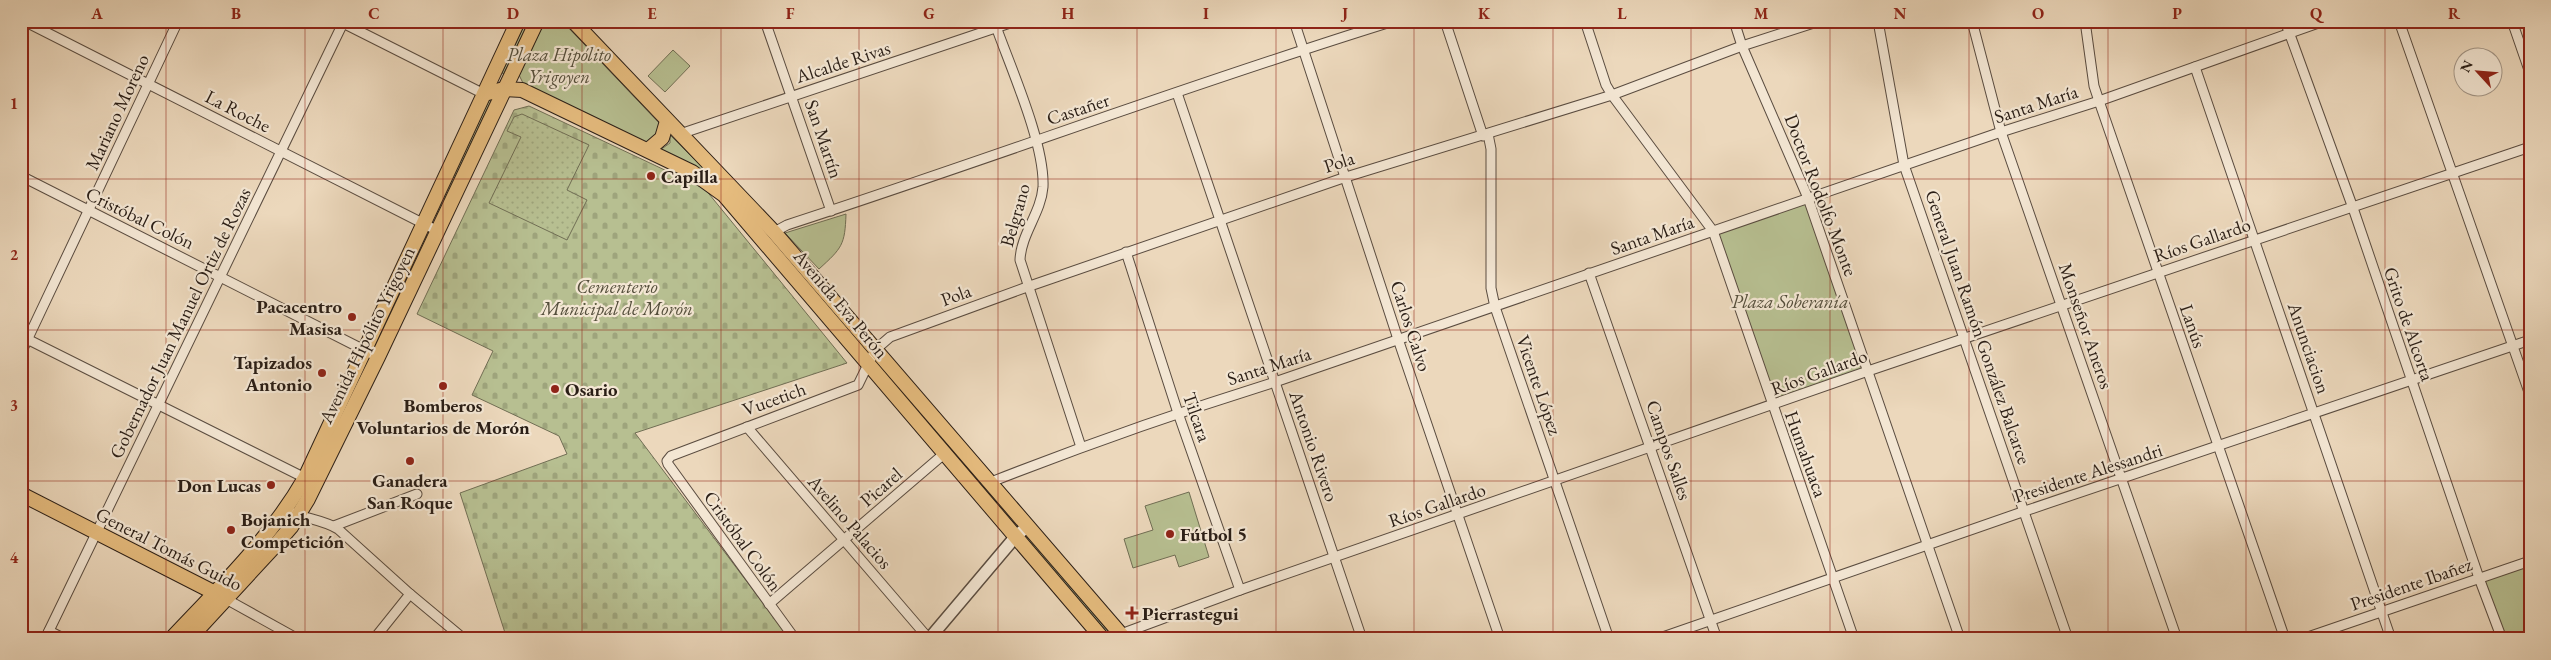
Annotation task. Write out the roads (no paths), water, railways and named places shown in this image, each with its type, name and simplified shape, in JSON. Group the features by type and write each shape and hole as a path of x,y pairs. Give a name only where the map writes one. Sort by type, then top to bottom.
{"main road":[{"name":"Avenida Hipólito Yrigoyen","path":"292,513 305,478 518,21"},
{"name":"Avenida Hipólito Yrigoyen","path":"172,639 272,549 378,357 537,21"},
{"name":"Avenida Eva Perón","path":"578,22 680,134 774,232 1123,636"},
{"name":"Avenida Eva Perón","path":"484,94 504,89 522,90 692,172 724,195 1103,639"},
{"path":"648,150 662,138 668,120"},
{"name":"General Tomás Guido","path":"21,494 220,596"},
{"name":"Avenida Hipólito Yrigoyen","path":"189,639 220,596"}],"street":[{"name":"La Roche","path":"24,21 438,230"},
{"name":"Mariano Moreno","path":"21,353 24,338 88,210 178,21"},
{"name":"San Martín","path":"765,21 831,211"},
{"name":"Alcalde Rivas","path":"680,134 995,25 1016,21"},
{"name":"Carlos Calvo","path":"1294,21 1456,515 1500,639"},
{"name":"Castañer","path":"774,232 787,225 1036,140 1177,94 1304,49 1394,21"},
{"name":"Vicente López","path":"1445,21 1491,149 1491,288 1495,307 1609,639"},
{"name":"Humahuaca","path":"1585,21 1606,85 1612,95 1713,231 1854,639"},
{"name":"Doctor Rodolfo Monte","path":"1734,21 1742,46 1808,198 1960,639"},
{"name":"Pola","path":"875,350 890,337 1126,252 1346,177 1612,95 1742,46 1820,21"},
{"name":"General Juan Ramón González Balcarce","path":"1878,21 1904,165 2068,639"},
{"name":"Monseñor Aneros","path":"1972,21 2001,132 2177,639"},
{"name":"Lanús","path":"2085,21 2094,86 2099,102 2285,639"},
{"name":"Grito de Alcorta","path":"2285,21 2502,639"},
{"name":"Santa María","path":"991,482 1081,447 1178,413 1495,307 2001,132 2099,102 2324,21"},
{"path":"2399,21 2530,395"},
{"path":"2512,21 2530,73"},
{"path":"342,22 484,94"},
{"name":"Gobernador Juan Manuel Ortiz de Rozas","path":"47,635 342,22"},
{"name":"Belgrano","path":"995,25 1036,140 1043,187 1041,199 1020,250 1020,260 1027,287 1081,447"},
{"name":"Anunciacion","path":"2196,67 2391,639"},
{"name":"Antonio Rivero","path":"1177,94 1362,639"},
{"name":"Ríos Gallardo","path":"1123,636 1240,590 2157,272 2530,147"},
{"name":"Cristóbal Colón","path":"21,176 378,357"},
{"name":"Tilcara","path":"1126,252 1178,413 1240,590"},
{"name":"Campos Salles","path":"1589,273 1717,639"},
{"path":"24,338 305,478"},
{"name":"Presidente Alessandri","path":"1656,639 1833,576 2530,340"},
{"name":"Vucetich","path":"667,461 671,456 858,385 875,350"},
{"name":"Avelino Palacios","path":"747,427 929,639"},
{"name":"Picarel","path":"769,604 945,453"},
{"name":"Cristóbal Colón","path":"667,461 795,639"},
{"path":"334,526 417,494"},
{"path":"292,513 334,526 464,639"},
{"path":"929,639 1016,536 1028,526"},
{"name":"Presidente Ibañez","path":"2302,639 2530,561"},
{"path":"374,639 410,594"},
{"name":"General Tomás Guido","path":"220,596 298,639"},
{"path":"47,635 65,639"}],"place":[{"name":"Capilla","path":"651,176"},
{"name":"Pacacentro Masisa","path":"352,317"},
{"name":"Tapizados Antonio","path":"322,373"},
{"name":"Bomberos Voluntarios de Morón","path":"443,386"},
{"name":"Osario","path":"555,389"},
{"name":"Ganadera San Roque","path":"410,461"},
{"name":"Don Lucas","path":"271,485"},
{"name":"Bojanich Competición","path":"231,530"},
{"name":"Fútbol 5","path":"1170,534"},
{"name":"Pierrastegui","path":"1132,613"}],"park label":[{"name":"Plaza Hipólito Yrigoyen","path":"559,65"},
{"name":"Cementerio Municipal de Morón","path":"617,297"},
{"name":"Plaza Soberanía","path":"1790,301"}]}
